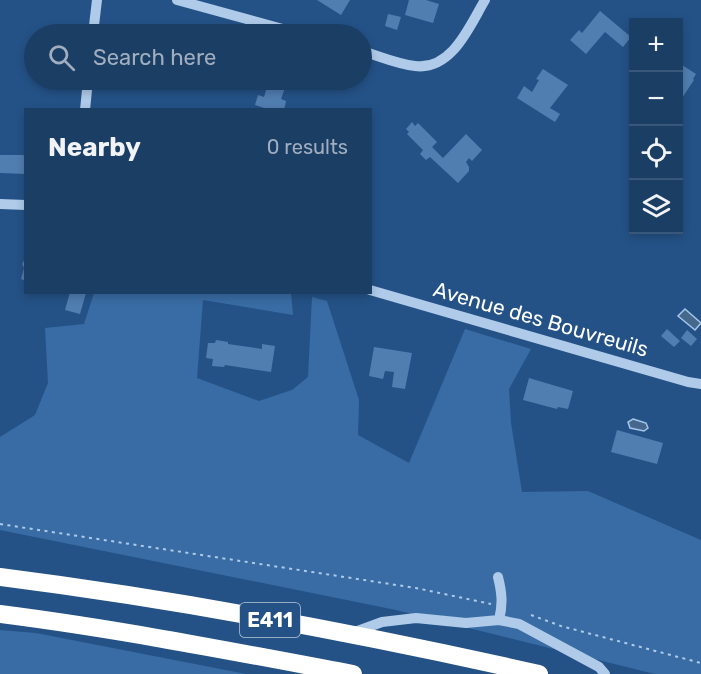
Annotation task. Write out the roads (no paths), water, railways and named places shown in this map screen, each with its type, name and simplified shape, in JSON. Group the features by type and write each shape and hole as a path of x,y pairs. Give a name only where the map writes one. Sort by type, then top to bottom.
{"highway":[{"name":"E411","path":"0,577 180,604 397,642 539,674"},
{"name":"E411","path":"0,614 50,620 353,674"}],"street":[{"path":"94,24 97,0"},
{"path":"177,0 265,24"},
{"path":"372,54 417,67 431,65 444,59 456,48 485,0"},
{"path":"85,108 87,90"},
{"path":"0,204 24,205"},
{"name":"Avenue des Bouvreuils","path":"372,291 701,384"},
{"path":"498,577 502,593 499,620"},
{"path":"349,634 382,622 416,618 466,623 499,620 519,624 599,667 605,674"}]}
